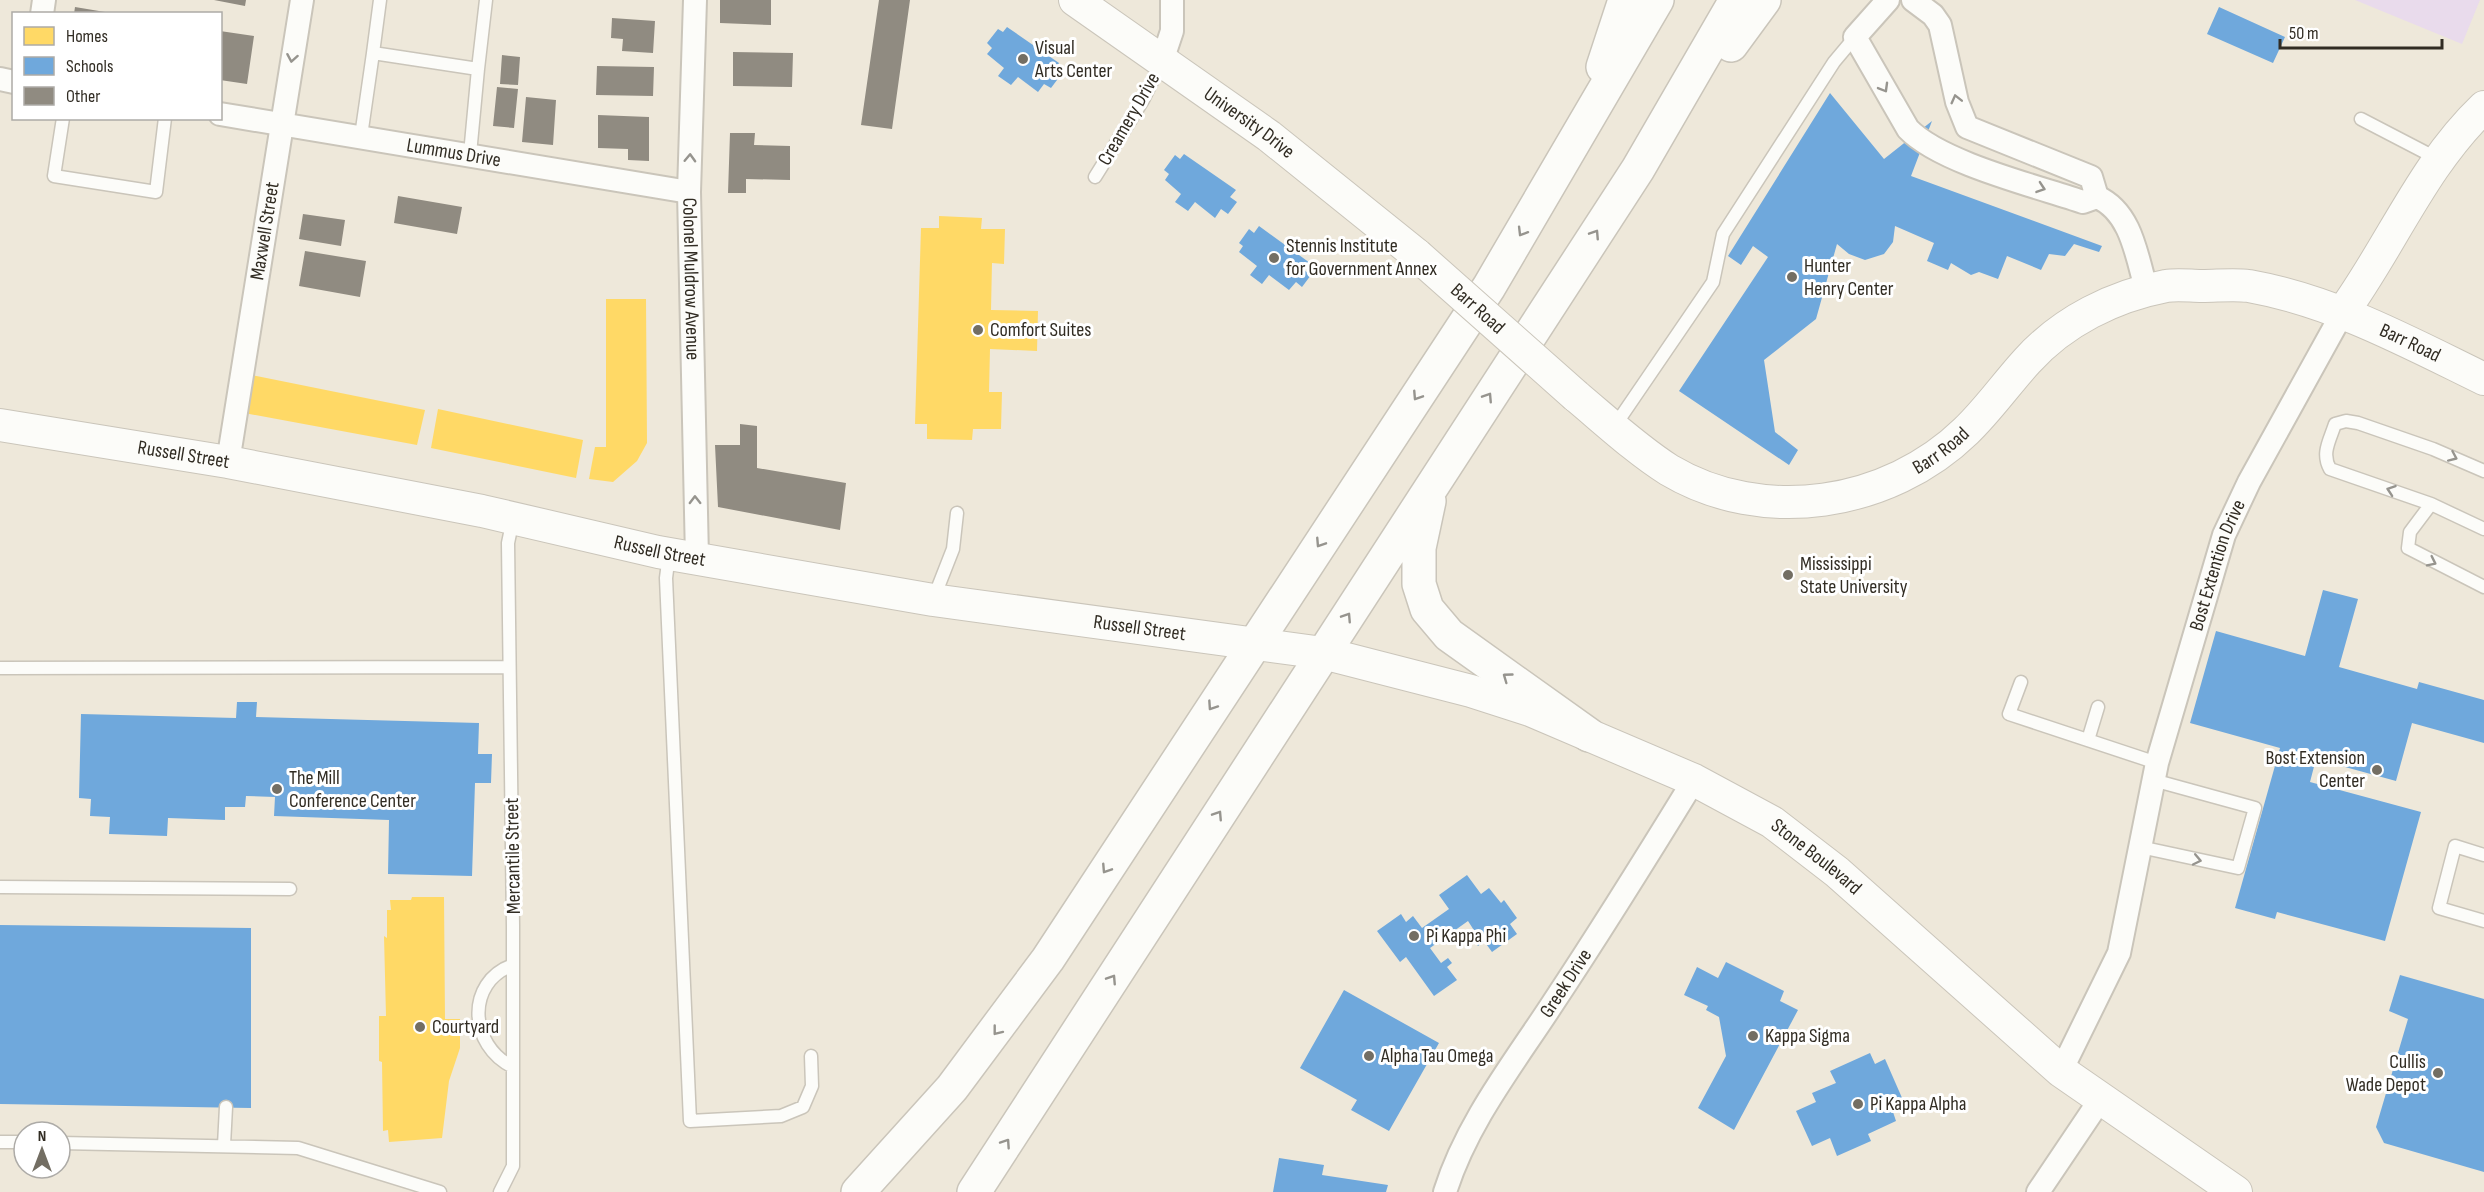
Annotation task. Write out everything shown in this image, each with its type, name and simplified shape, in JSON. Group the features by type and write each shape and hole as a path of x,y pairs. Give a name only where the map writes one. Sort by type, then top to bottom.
{"main road":[{"path":"1544,194 1601,74 1625,0"},
{"path":"858,1192 952,1088 1005,1020 1048,959 1489,287 1657,0"},
{"path":"974,1192 1433,481 1638,169 1736,0"},
{"path":"1638,169 1764,0"},
{"path":"1433,481 1419,548 1419,584 1427,609 1449,635 1589,735"}],"street":[{"name":"Maxwell Street","path":"228,462 302,0"},
{"name":"Colonel Muldrow Avenue","path":"683,556 689,192 695,0"},
{"name":"University Drive","path":"1075,0 1310,167 1417,255"},
{"path":"1162,60 1172,31 1172,0"},
{"path":"1888,0 1855,37 1908,129 1918,140 1952,158 2083,202 2097,197 2108,202 2122,215 2147,291"},
{"path":"1913,0 1933,15 1940,25 1957,102 1967,127 2091,177 2097,197"},
{"name":"Bost Extention Drive","path":"2061,1071 2119,952 2155,772 2223,535 2248,482 2343,312 2361,287 2438,159 2464,126 2484,107"},
{"name":"Lummus Drive","path":"222,114 689,192"},
{"path":"1952,158 1967,127"},
{"name":"Barr Road","path":"1417,255 1576,396 1668,469 1731,494 1777,502 1806,502 1852,495 1899,478 1934,459 1974,423 2029,358 2058,332 2102,307 2168,286 2247,286 2343,312 2484,378"},
{"name":"Russell Street","path":"0,425 228,462 514,518 683,556 933,600 1252,646 1323,653"},
{"name":"Stone Boulevard","path":"1323,653 1471,691 1530,710 1694,780 1772,822 1837,872 2061,1071 2102,1097 2236,1192"},
{"name":"Greek Drive","path":"1446,1192 1452,1171 1485,1106 1622,898 1694,780"},
{"path":"2038,1192 2102,1097"}],"lane":[{"path":"361,136 380,0"},
{"path":"470,154 486,0"},
{"path":"1614,428 1713,282 1723,234 1834,62 1855,37"},
{"path":"373,53 478,69"},
{"name":"Creamery Drive","path":"1095,177 1143,100 1162,60"},
{"path":"2361,119 2438,159"},
{"path":"63,120 54,176 156,192 165,120"},
{"path":"2484,471 2433,448 2346,421 2335,424 2325,461 2330,469 2431,504 2484,529"},
{"path":"2431,504 2410,532 2408,548 2484,587"},
{"path":"933,600 953,549 957,513"},
{"name":"Mercantile Street","path":"500,1192 513,1166 508,543 514,518"},
{"path":"683,556 666,578 690,1121 781,1116 803,1107 812,1086 811,1056"},
{"path":"0,668 510,667"},
{"path":"2021,682 2009,714 2088,740 2155,772 2254,808 2238,868 2140,847"},
{"path":"2088,740 2098,707"},
{"path":"2484,855 2455,846 2439,908 2484,921"},
{"path":"0,887 290,889"},
{"path":"513,965 498,970 486,983 478,1008 482,1035 490,1051 513,1067"},
{"path":"224,1145 226,1107"},
{"path":"72,1143 298,1148 440,1192"}],"shaded area":[{"path":"2355,0 2480,0 2462,44"}],"building: Homes":[{"name":"Comfort Suites","path":"939,216 982,218 981,229 1005,229 1004,264 992,263 991,310 1038,311 1037,351 990,349 989,392 1002,392 1001,429 973,429 972,440 927,439 927,424 915,424 921,228 939,228"},
{"path":"606,299 646,299 647,443 637,461 613,482 589,479 595,447 606,447"},
{"path":"251,375 425,410 417,445 244,413"},
{"path":"438,409 583,440 576,478 431,448"},
{"name":"Courtyard","path":"412,897 444,897 445,1019 460,1019 460,1048 449,1081 442,1138 389,1142 388,1130 383,1131 382,1062 379,1061 379,1016 386,1016 384,936 387,938 387,910 391,910 390,900 411,900"}],"building: Schools":[{"path":"2219,7 2285,37 2273,63 2207,34"},
{"name":"Visual Arts Center","path":"1007,27 1059,63 1054,71 1060,76 1051,88 1044,84 1038,92 1018,77 1011,85 998,76 1004,68 987,54 992,48 987,43 998,29 1003,32"},
{"name":"Hunter Henry Center","path":"1830,93 1884,159 1932,121 1911,176 2102,246 2099,252 2074,244 2065,256 2049,254 2041,270 2007,256 1998,279 1979,272 1971,275 1951,263 1948,270 1927,261 1934,243 1895,226 1893,242 1884,254 1865,260 1849,254 1837,244 1816,319 1764,360 1775,432 1798,450 1789,465 1679,391 1768,257 1753,246 1741,265 1728,256"},
{"path":"1184,154 1236,190 1230,197 1237,202 1228,214 1221,209 1215,218 1195,202 1188,211 1175,202 1181,194 1165,180 1169,174 1164,170 1175,155 1180,159"},
{"name":"Stennis Institute for Government Annex","path":"1259,226 1310,263 1304,270 1311,275 1302,287 1296,282 1289,290 1269,275 1262,284 1250,275 1257,266 1239,252 1243,246 1239,243 1249,229 1254,233"},
{"name":"Bost Extension Center","path":"2323,590 2358,599 2339,667 2417,689 2419,682 2484,700 2484,743 2412,723 2396,781 2316,759 2310,782 2421,812 2385,941 2277,912 2275,919 2235,908 2280,748 2190,723 2216,631 2305,656"},
{"name":"The Mill Conference Center","path":"237,702 257,702 256,717 479,723 478,754 492,754 491,783 475,783 472,876 388,874 389,820 274,816 275,797 246,796 245,807 225,807 225,820 168,818 167,836 109,834 110,817 90,816 91,799 79,798 81,714 236,718"},
{"name":"Pi Kappa Phi","path":"1467,875 1481,894 1489,888 1501,903 1504,900 1517,918 1510,924 1517,934 1492,952 1484,941 1478,946 1472,938 1477,935 1468,921 1430,948 1441,963 1448,958 1452,963 1447,967 1457,980 1434,996 1406,957 1400,962 1377,931 1401,914 1406,922 1413,916 1422,928 1449,909 1439,895"},
{"path":"0,925 251,928 251,1108 0,1104"},
{"name":"Kappa Sigma","path":"1726,962 1784,991 1780,1001 1798,1010 1734,1130 1698,1108 1726,1056 1719,1017 1706,1010 1708,1006 1684,995 1697,967 1718,978"},
{"name":"Cullis Wade Depot","path":"2400,975 2484,999 2484,1172 2384,1143 2376,1127 2408,1019 2389,1011"},
{"name":"Alpha Tau Omega","path":"1344,990 1439,1043 1389,1131 1351,1110 1357,1100 1300,1068"},
{"name":"Pi Kappa Alpha","path":"1870,1053 1875,1064 1885,1059 1906,1107 1893,1112 1896,1121 1868,1134 1871,1141 1837,1156 1830,1138 1812,1146 1796,1111 1816,1102 1812,1093 1836,1083 1830,1071"},
{"path":"1279,1158 1324,1165 1322,1175 1388,1185 1386,1192 1273,1192"}],"building: Other":[{"path":"214,0 246,0 245,6"},
{"path":"720,0 771,0 771,25 720,23"},
{"path":"879,0 910,0 892,129 861,125"},
{"path":"75,7 105,12 74,12"},
{"path":"612,18 655,21 653,53 622,51 623,39 611,38"},
{"path":"222,31 254,36 247,84 222,80"},
{"path":"733,52 793,53 792,87 733,86"},
{"path":"502,55 520,57 518,85 500,84"},
{"path":"597,66 654,67 653,96 596,95"},
{"path":"497,87 518,89 514,128 493,126"},
{"path":"526,97 556,100 553,145 522,142"},
{"path":"598,115 649,117 649,161 628,160 628,149 598,148"},
{"path":"730,133 755,133 754,145 790,146 790,180 746,179 746,193 728,193"},
{"path":"398,196 462,207 457,234 394,223"},
{"path":"303,214 345,220 341,246 299,239"},
{"path":"305,251 366,261 360,297 299,286"},
{"path":"740,424 757,426 757,468 846,483 840,530 718,507 715,445 740,445"}],"place":[{"name":"Visual Arts Center","path":"1023,59"},
{"name":"Stennis Institute for Government Annex","path":"1274,258"},
{"name":"Hunter Henry Center","path":"1792,277"},
{"name":"Comfort Suites","path":"978,330"},
{"name":"Mississippi State University","path":"1788,575"},
{"name":"Bost Extension Center","path":"2377,770"},
{"name":"The Mill Conference Center","path":"277,789"},
{"name":"Pi Kappa Phi","path":"1414,936"},
{"name":"Courtyard","path":"420,1027"},
{"name":"Kappa Sigma","path":"1753,1036"},
{"name":"Alpha Tau Omega","path":"1369,1056"},
{"name":"Cullis Wade Depot","path":"2438,1073"},
{"name":"Pi Kappa Alpha","path":"1858,1104"}]}
